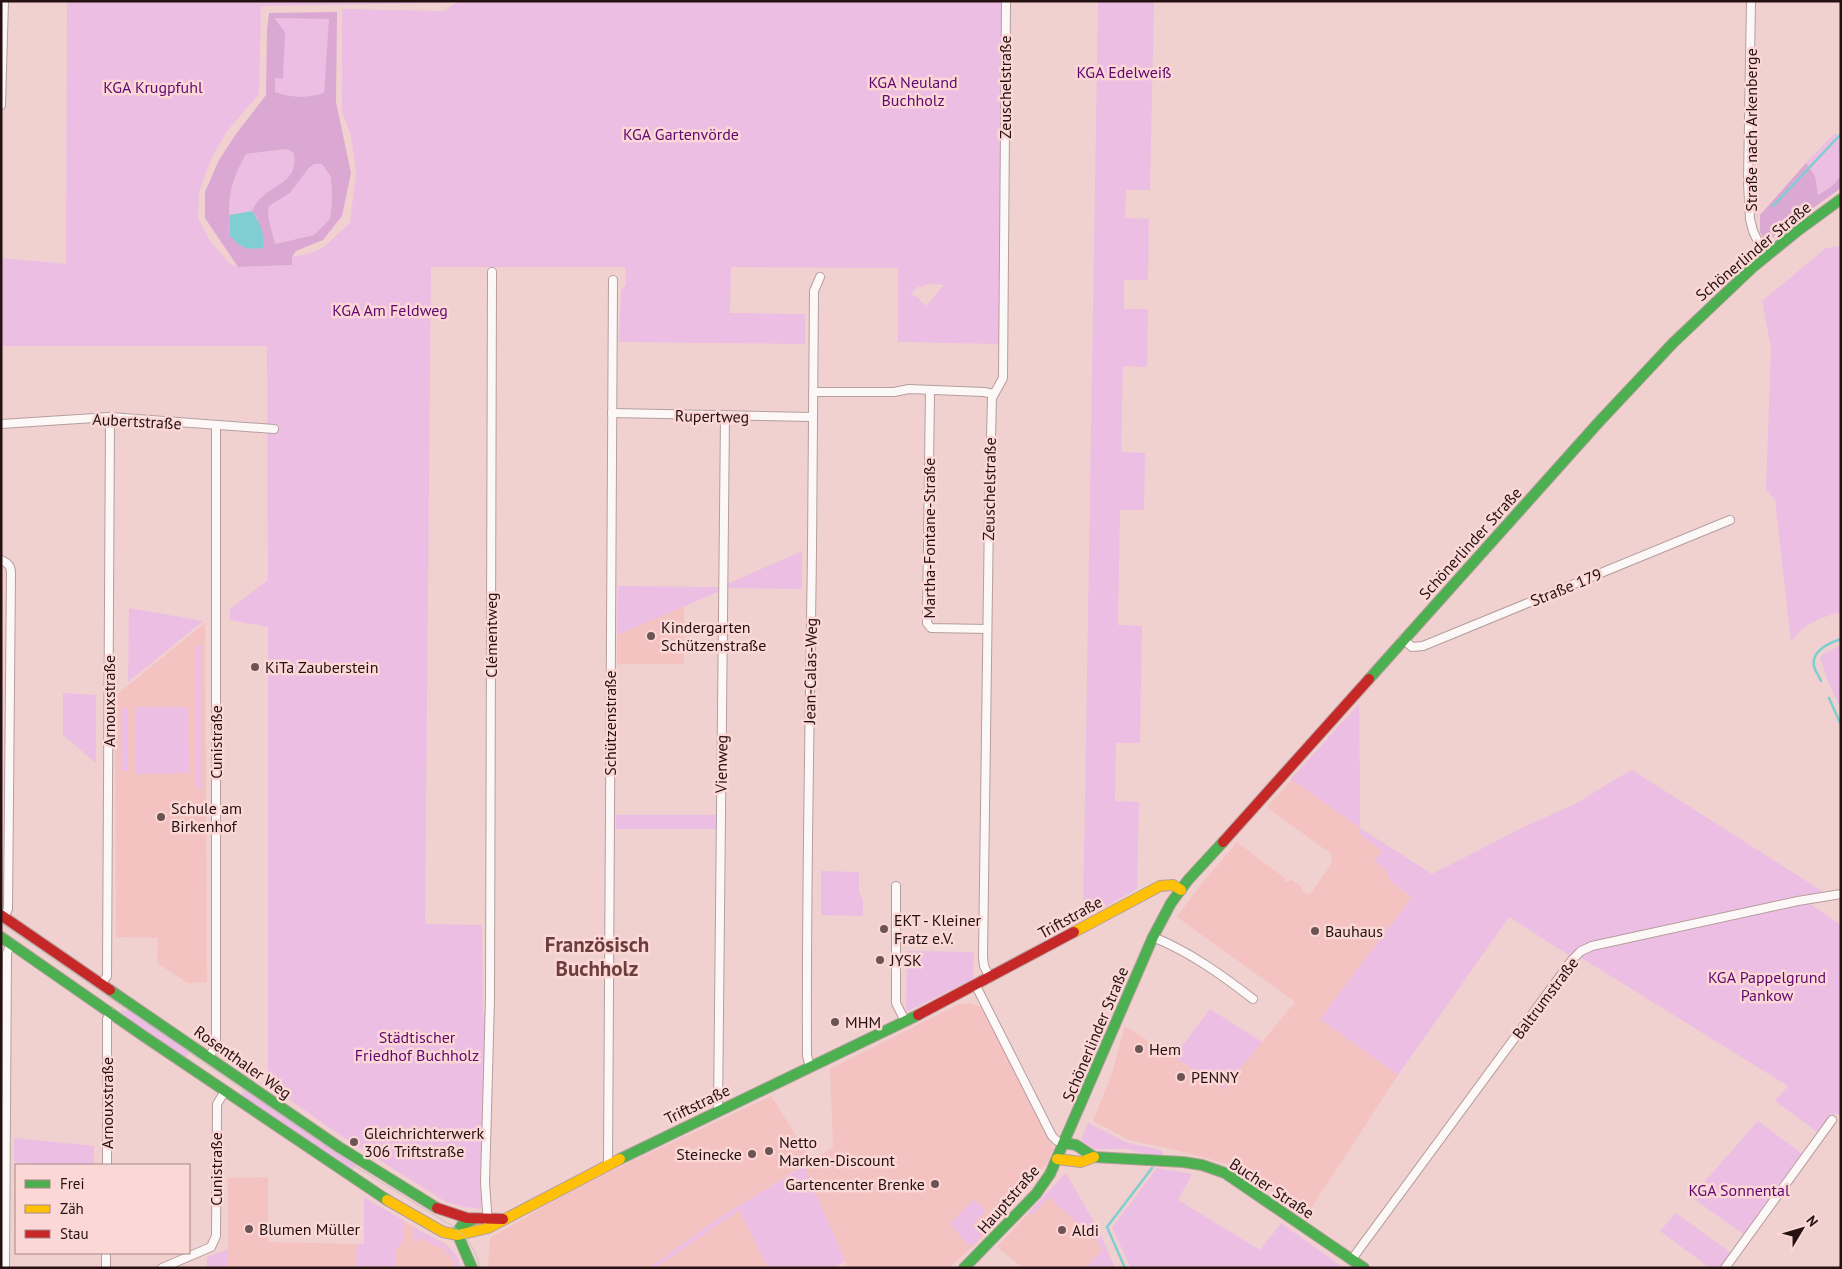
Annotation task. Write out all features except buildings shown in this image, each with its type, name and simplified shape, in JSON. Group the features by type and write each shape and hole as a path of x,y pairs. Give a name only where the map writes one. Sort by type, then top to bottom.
{"main road":[{"name":"Schönerlinder Straße","path":"1064,1143 1153,937 1181,890 1403,639 1685,330 1766,255 1841,199"},
{"name":"Triftstraße","path":"458,1235 504,1218 608,1165 976,986 1160,886 1173,885 1181,890"},
{"name":"Rosenthaler Weg","path":"3,916 346,1152 432,1206 452,1214 474,1219"},
{"name":"Rosenthaler Weg","path":"1,937 198,1073 405,1211 443,1232 458,1235"},
{"path":"198,1073 209,1057"},
{"path":"226,1091 236,1076"},
{"name":"Bucher Straße","path":"1064,1143 1076,1145 1094,1157 1177,1161 1213,1168 1225,1173 1364,1268"},
{"name":"Hauptstraße","path":"964,1268 1036,1194 1050,1174 1064,1143"},
{"name":"Bucher Straße","path":"1057,1159 1070,1162 1087,1161 1094,1157"},
{"name":"Triftstraße","path":"474,1219 488,1223"},
{"path":"472,1268 468,1254 458,1235 460,1228 474,1219"}],"street":[{"path":"1,105 4,1"},
{"name":"Zeuschelstraße","path":"990,978 984,966 983,957 988,513 993,394 1003,378 1006,1"},
{"name":"Straße nach Arkenberge","path":"1751,1 1749,200 1753,231 1766,255"},
{"name":"Clémentweg","path":"488,1223 485,1183 490,998 492,272"},
{"name":"Jean-Calas-Weg","path":"810,1066 807,1056 806,949 812,417 814,291 820,277"},
{"name":"Schützenstraße","path":"608,1165 614,280"},
{"path":"813,392 894,392 909,389 993,394"},
{"name":"Martha-Fontane-Straße","path":"930,390 927,623 931,628 987,629"},
{"name":"Rupertweg","path":"612,413 812,417"},
{"name":"Vienweg","path":"718,1111 725,416"},
{"name":"Aubertstraße","path":"1,424 110,417 274,429"},
{"name":"Arnouxstraße","path":"102,983 107,976 110,417"},
{"name":"Cunistraße","path":"209,1057 216,1045 216,426"},
{"name":"Straße 179","path":"1403,639 1412,647 1423,646 1730,520"},
{"path":"1,560 8,563 11,568 8,909 3,916"},
{"path":"896,886 896,1003 905,1021"},
{"name":"Baltrumstraße","path":"1352,1259 1572,960 1581,951 1592,946 1798,900 1841,894"},
{"path":"1153,937 1200,961 1253,999"},
{"path":"5,1268 7,953 11,943"},
{"path":"976,986 1052,1136 1057,1141 1064,1143"},
{"name":"Arnouxstraße","path":"107,1164 107,1019 111,1012"},
{"name":"Cunistraße","path":"162,1268 211,1247 216,1236 217,1104 226,1091"},
{"path":"1726,1268 1832,1120"},
{"path":"106,1254 106,1268"}],"shaded area":[{"path":"337,12 336,102 351,173 342,216 323,240 296,251 292,257 292,265 238,267 205,218 205,192 219,160 266,95 269,13","holes":["274,18 329,19 324,93 299,97 275,92 275,78 283,79 285,32","286,149 294,153 293,170 290,176 256,204 252,211 258,219 230,236 230,194 246,154","314,164 322,164 331,177 332,201 330,219 314,235 275,244 268,216 269,206 290,193"]},
{"path":"1806,163 1815,176 1818,195 1832,186 1841,176 1841,188 1766,242 1760,232 1760,215"},
{"name":"Kindergarten Schützenstraße","path":"684,606 684,664 617,664 617,635"},
{"name":"Schule am Birkenhof","path":"205,623 207,982 188,983 157,963 158,938 116,937 115,696"},
{"path":"1359,704 1360,833 1382,851 1390,881 1412,898 1321,1019 1398,1075 1306,1216 1228,1164 1129,1140 1093,1121 1112,1073 1125,1026 1223,1089 1295,1002 1177,917 1198,888 1237,842 1286,879 1284,882 1292,880 1302,887 1302,891 1308,894 1311,893 1332,863 1331,854 1267,807"},
{"path":"971,1003 982,1007 1054,1150 1049,1160 1020,1198 975,1245 948,1268 848,1268 803,1166 719,1218 649,1268 488,1268 490,1238 553,1201 605,1174 771,1096 812,1161 833,1147 830,1069 957,1005"},
{"path":"1066,1173 1107,1249 1090,1268 1023,1268 997,1247"},
{"path":"268,1177 268,1242 357,1244 356,1268 228,1268 228,1178"},
{"path":"739,1210 768,1268 655,1268 706,1232"},
{"path":"403,1220 424,1234 445,1243 457,1256 461,1268 396,1268 396,1249 403,1242"}],"green space":[{"path":"67,1 448,1 444,3 261,6 259,94 227,131 211,159 199,192 198,218 210,241 230,264 238,267 292,265 292,257 311,253 324,247 350,223 356,173 351,136 342,111 342,9 444,11 459,1 1004,1 1000,344 898,342 898,268 731,267 730,313 805,314 805,344 619,342 621,290 626,285 625,267 431,267 425,924 482,925 483,1012 486,1016 487,1046 481,1209 446,1202 346,1139 268,1085 268,627 230,620 230,609 268,580 267,346 1,346 1,258 66,264","holes":["929,284 944,285 926,306 916,296 910,295 918,287"]},
{"name":"KGA Edelweiß","path":"1098,1 1154,1 1150,190 1126,190 1125,218 1149,219 1148,280 1124,280 1124,309 1148,309 1147,367 1123,366 1121,452 1145,453 1144,510 1120,510 1118,625 1142,626 1140,743 1116,743 1115,801 1139,802 1137,889 1083,919"},
{"path":"273,18 330,19 324,93 299,97 275,92 275,77 283,79"},
{"path":"1836,132 1841,145 1841,176 1832,186 1817,195 1806,163"},
{"path":"286,149 294,153 293,170 290,176 260,199 252,211 229,215 233,183 246,154"},
{"path":"314,164 322,164 331,177 332,201 330,219 314,235 275,244 268,216 269,206 290,193"},
{"path":"1841,246 1841,612 1826,616 1806,626 1791,642 1775,500 1766,489 1771,348 1762,301 1826,248"},
{"path":"802,551 802,589 727,588 727,584"},
{"path":"618,586 720,587 720,591 617,635"},
{"path":"129,608 203,621 128,682"},
{"path":"196,645 202,645 202,788 195,788"},
{"path":"1841,645 1841,710 1820,658 1823,654"},
{"path":"63,693 96,695 96,763 63,735"},
{"path":"1359,704 1360,828 1291,779"},
{"path":"135,707 188,707 189,773 136,774"},
{"path":"121,708 128,708 127,771 122,771"},
{"path":"1632,770 1825,893 1580,949 1570,956 1509,917 1398,1075 1320,1019 1412,897 1390,881 1386,870 1374,861 1382,851 1360,834 1360,828 1432,874 1526,826 1577,803"},
{"path":"616,815 717,815 717,829 616,829"},
{"path":"821,871 859,872 859,892 863,900 863,916 821,915"},
{"name":"KGA Pappelgrund Pankow","path":"1807,902 1841,925 1841,1116 1835,1113 1820,1134 1775,1101 1788,1086 1580,957 1586,951"},
{"path":"907,951 974,952 973,979 908,1011 906,1009"},
{"path":"130,1005 192,1049 184,1060 124,1017 125,1015 120,1012 123,1010 126,1012"},
{"path":"1210,1009 1262,1042 1223,1089 1174,1057"},
{"path":"246,1087 358,1162 350,1173 239,1098"},
{"name":"KGA Sonnental","path":"1758,1121 1804,1155 1746,1236 1691,1197"},
{"path":"1088,1123 1128,1143 1162,1150 1162,1156 1128,1149 1093,1149 1083,1143 1081,1139"},
{"path":"14,1138 94,1146 94,1164 14,1162"},
{"path":"804,1166 845,1261 834,1268 768,1268 739,1210 655,1268 649,1268 719,1218"},
{"path":"1157,1168 1192,1174 1178,1200 1260,1250 1281,1223 1344,1268 1131,1268 1112,1228"},
{"path":"1066,1173 1100,1233 1115,1268 1086,1268 1102,1250 1099,1247 1101,1245 1049,1197 1032,1215 1029,1212"},
{"path":"364,1197 403,1220 403,1242 396,1249 396,1268 356,1268 357,1244 364,1244"},
{"path":"974,1200 986,1211 972,1225 982,1235 973,1245 968,1245 950,1223"},
{"name":"KGA Sonnental","path":"1676,1213 1732,1254 1722,1268 1710,1268 1660,1231"},
{"path":"414,1227 449,1247 461,1268 454,1268 456,1266 450,1254 444,1255 446,1250 434,1244 431,1248 432,1243 420,1238 417,1242 414,1241"},
{"path":"228,1249 228,1268 207,1268 207,1257"}],"water":[{"path":"252,211 261,229 263,248 252,249 244,247 230,236 229,215"}],"waterway":[{"path":"1773,206 1841,134"},
{"path":"1821,681 1814,666 1815,656 1826,645 1841,639"},
{"path":"1829,698 1841,725"},
{"path":"1125,1268 1107,1227 1152,1168"}],"tram line":[{"path":"1,923 350,1163 454,1227 471,1245 480,1268"}],"traffic: fast":[{"path":"1369,679 1598,423 1673,343 1753,267 1841,199"},
{"path":"964,1268 1036,1194 1050,1174 1153,937 1171,903 1188,880 1223,842"},
{"path":"1,937 142,1035 387,1200"},
{"path":"110,990 339,1147 437,1208"},
{"path":"620,1159 918,1015"},
{"path":"1064,1143 1076,1145 1094,1157 1183,1162 1202,1165 1225,1173 1364,1268"},
{"path":"472,1268 458,1231 462,1225 474,1219"}],"traffic: slow":[{"path":"1074,932 1160,886 1173,885 1181,890"},
{"path":"1057,1159 1081,1162 1094,1157"},
{"path":"387,1200 443,1232 458,1235 488,1228 620,1159"}],"traffic: jam":[{"path":"1223,842 1369,679"},
{"path":"1,915 110,990"},
{"path":"918,1015 1074,932"},
{"path":"437,1208 467,1218 503,1219"}],"place":[{"name":"Kindergarten Schützenstraße","path":"651,636"},
{"name":"KiTa Zauberstein","path":"255,667"},
{"name":"Schule am Birkenhof","path":"161,817"},
{"name":"EKT - Kleiner Fratz e.V.","path":"884,929"},
{"name":"Bauhaus","path":"1315,931"},
{"name":"JYSK","path":"880,960"},
{"name":"MHM","path":"835,1022"},
{"name":"Hem","path":"1139,1049"},
{"name":"PENNY","path":"1181,1077"},
{"name":"Gleichrichterwerk 306 Triftstraße","path":"354,1142"},
{"name":"Netto Marken-Discount","path":"769,1151"},
{"name":"Steinecke","path":"752,1154"},
{"name":"Gartencenter Brenke","path":"935,1184"},
{"name":"Blumen Müller","path":"249,1229"},
{"name":"Aldi","path":"1062,1230"}],"district":[{"name":"Französisch Buchholz","path":"597,957"}],"park label":[{"name":"KGA Krugpfuhl","path":"153,87"},
{"name":"KGA Neuland Buchholz","path":"913,91"},
{"name":"KGA Gartenvörde","path":"681,134"},
{"name":"KGA Am Feldweg","path":"390,310"},
{"name":"Städtischer Friedhof Buchholz","path":"417,1046"}]}
